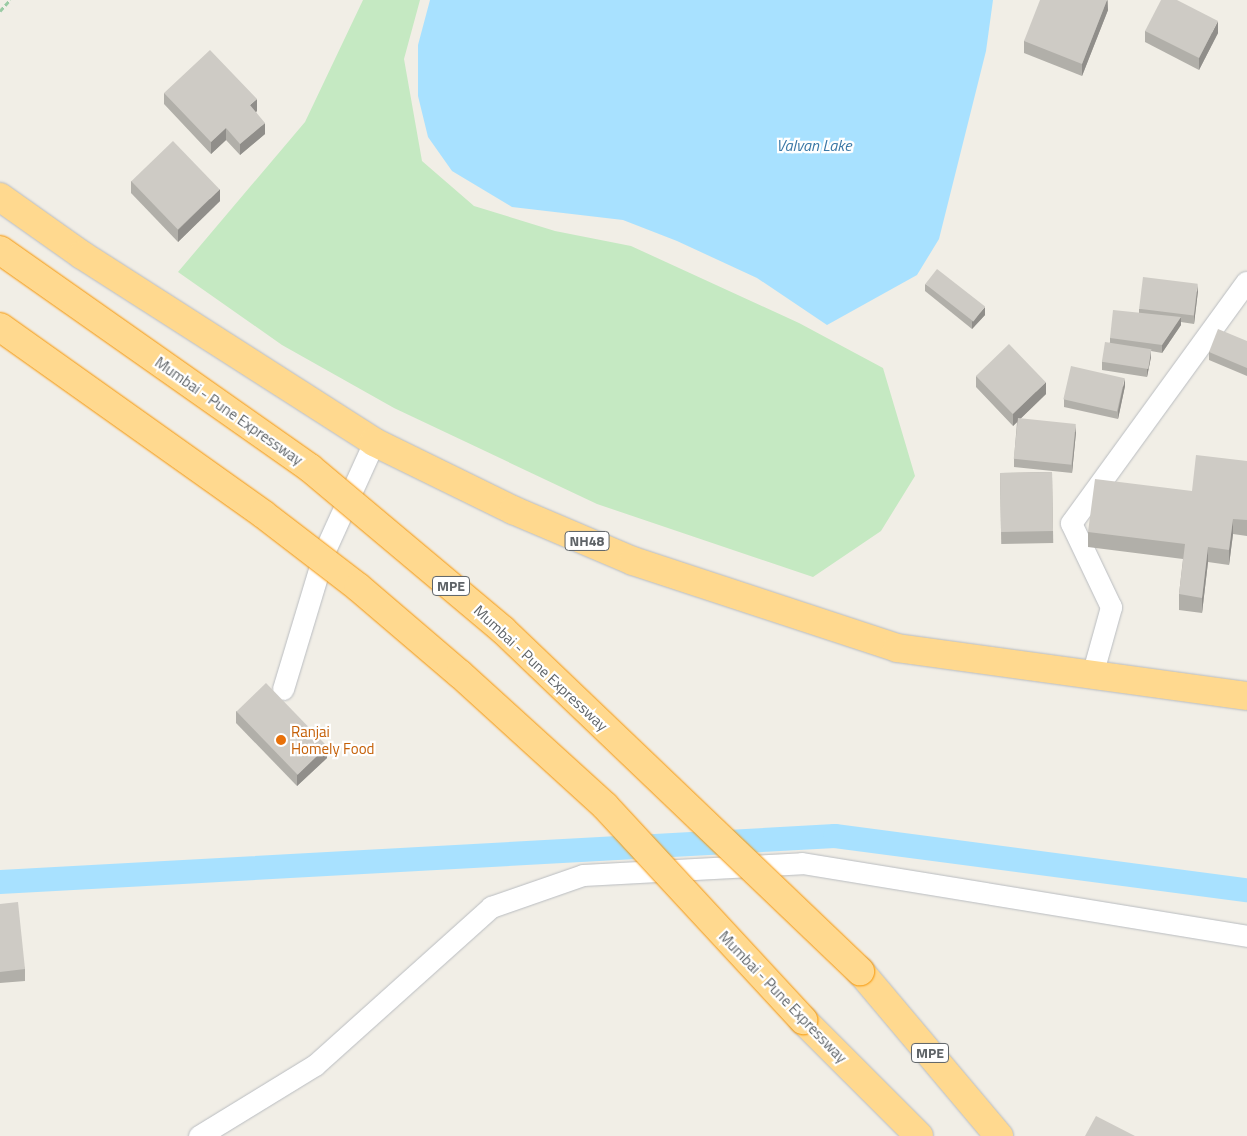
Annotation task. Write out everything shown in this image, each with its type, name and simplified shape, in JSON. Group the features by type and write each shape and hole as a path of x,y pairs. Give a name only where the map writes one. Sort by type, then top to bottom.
{"highway":[{"name":"NH48","path":"0,197 82,255 374,442 530,517 633,560 755,603 898,648 1247,696"},
{"name":"Mumbai - Pune Expressway","path":"0,250 310,468 496,624 860,971 999,1136"},
{"name":"Mumbai - Pune Expressway","path":"0,327 263,514 358,587 460,674 605,806 803,1020 918,1136"}],"street":[{"path":"1092,675 1111,607 1071,523 1246,282"},
{"path":"284,689 325,550 374,442"},
{"path":"199,1136 315,1065 491,907 583,876 802,863 1247,936"}],"path":[{"path":"0,11 10,0"}],"green space":[{"path":"363,0 420,0 404,59 422,161 474,206 555,231 631,246 799,323 883,368 915,476 881,531 813,577 597,504 394,408 282,345 178,272 305,122"}],"water":[{"name":"Valvan Lake","path":"430,0 993,0 986,51 939,239 917,275 827,325 757,278 677,241 623,220 512,207 452,171 428,137 418,96 418,45"}],"building":[{"path":"1040,0 1107,0 1082,64 1024,41"},
{"path":"1161,0 1177,0 1218,21 1199,58 1145,31"},
{"path":"210,50 257,99 250,105 265,123 240,144 226,128 211,142 164,93"},
{"path":"173,141 220,189 178,229 131,181"},
{"path":"937,269 985,307 973,322 925,284"},
{"path":"1143,277 1198,284 1194,315 1139,309"},
{"path":"1113,310 1181,317 1162,345 1110,338"},
{"path":"1218,329 1247,341 1247,368 1209,352"},
{"path":"1105,342 1151,349 1148,369 1102,362"},
{"path":"1009,344 1046,382 1013,414 976,376"},
{"path":"1071,366 1125,378 1117,412 1063,399"},
{"path":"1018,418 1076,424 1071,465 1014,459"},
{"path":"1196,455 1247,461 1247,520 1233,519 1229,550 1208,547 1202,598 1179,594 1185,544 1088,532 1095,479 1192,491"},
{"path":"1052,472 1053,531 1001,532 1000,473"},
{"name":"Ranjai Homely Food","path":"266,683 327,746 298,775 237,711"},
{"path":"18,902 25,969 0,972 0,904"},
{"path":"1096,1116 1135,1136 1085,1136"}],"waterway":[{"path":"0,882 835,836 1247,890"}],"place":[{"name":"Ranjai Homely Food","path":"281,740"}]}
